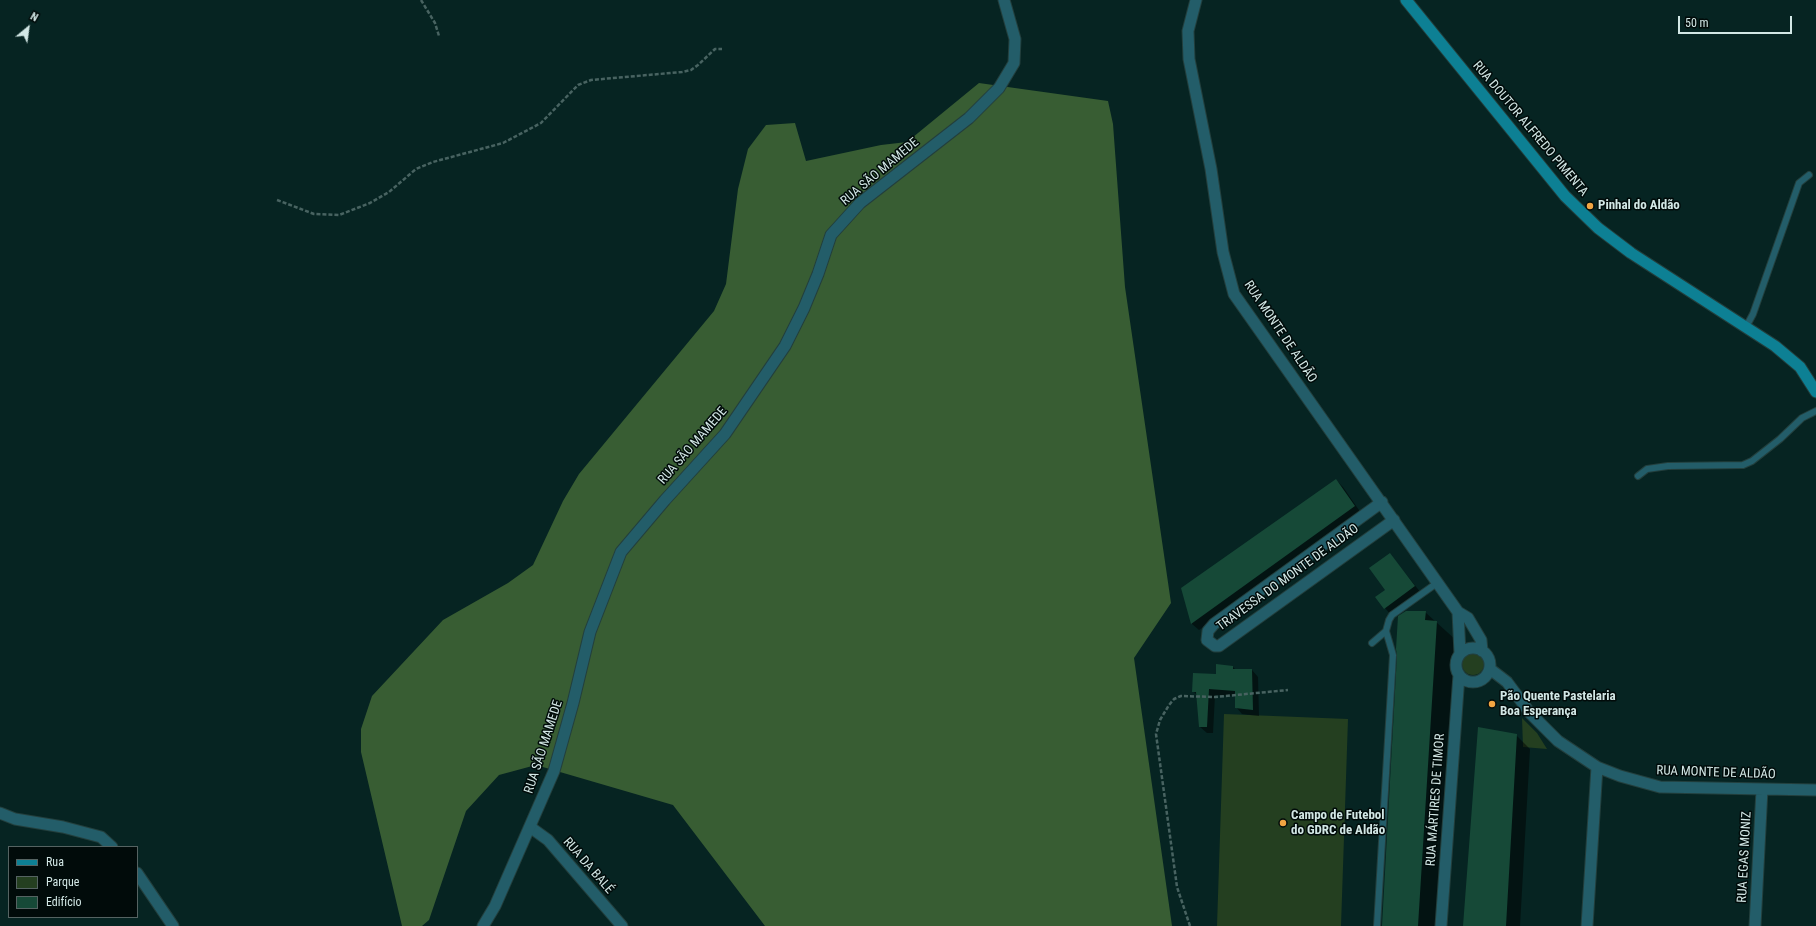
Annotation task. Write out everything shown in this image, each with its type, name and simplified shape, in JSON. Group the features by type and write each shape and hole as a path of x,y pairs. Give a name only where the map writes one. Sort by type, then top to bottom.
{"main road":[{"name":"RUA DOUTOR ALFREDO PIMENTA","path":"1406,0 1565,196 1598,228 1631,253 1775,346 1800,368 1816,392"}],"street":[{"name":"RUA SÃO MAMEDE","path":"483,926 496,906 554,771 573,703 590,632 621,552 665,500 725,434 781,352 804,308 818,274 831,234 860,203 969,118 999,88 1014,63 1015,39 1004,0"},
{"name":"RUA MONTE DE ALDÃO","path":"1196,0 1188,31 1189,59 1210,169 1223,252 1234,294 1382,502 1437,583 1458,612 1468,618 1481,640 1482,651"},
{"name":"TRAVESSA DO MONTE DE ALDÃO","path":"1382,502 1214,624 1208,630 1207,640 1215,646 1219,646 1394,520"},
{"path":"1458,612 1460,653 1456,664 1459,675 1468,682 1479,681 1488,674 1490,669 1489,658 1482,651 1476,648 1470,648 1460,653"},
{"name":"RUA MONTE DE ALDÃO","path":"1490,669 1507,682 1530,713 1558,741 1597,768 1660,787 1816,790"},
{"name":"RUA MÁRTIRES DE TIMOR","path":"1441,926 1459,675"},
{"path":"1588,926 1597,768"},
{"name":"RUA EGAS MONIZ","path":"1755,926 1762,789"},
{"path":"0,813 15,819 63,827 100,837 111,846"},
{"name":"RUA DA BALÉ","path":"530,827 548,840 622,926"},
{"path":"138,874 173,926"}],"lane":[{"path":"1746,327 1753,314 1799,183 1808,175"},
{"path":"1638,476 1647,469 1668,466 1743,465 1752,461 1780,439 1802,418 1816,411"},
{"path":"1377,926 1393,655 1386,631 1392,615 1437,583"},
{"path":"1372,643 1386,631"}],"path":[{"path":"421,0 435,23 440,36"},
{"path":"276,200 314,214 339,216 370,203 389,192 416,169 433,162 504,142 540,123 578,85 591,80 691,70 715,49 722,50"},
{"path":"1190,926 1177,887 1156,734 1160,720 1174,699 1181,696 1215,697 1288,690"}],"green space":[{"path":"979,83 1108,101 1113,124 1125,287 1171,603 1134,658 1172,926 765,926 673,805 536,765 499,775 466,811 429,920 422,926 402,926 361,752 361,729 372,696 443,620 508,583 533,565 563,501 579,474 714,311 726,284 738,189 748,149 766,125 795,123 806,161 881,145 907,142"},
{"path":"1473,653 1481,656 1484,664 1481,672 1473,675 1465,672 1462,664 1465,656"},
{"name":"Campo de Futebol do GDRC de Aldão","path":"1224,714 1348,719 1341,926 1217,926"},
{"path":"1522,718 1537,733 1547,749 1523,747"}],"building":[{"path":"1336,479 1355,506 1191,624 1181,588"},
{"path":"1390,553 1415,586 1384,609 1375,597 1385,590 1369,568"},
{"path":"1406,611 1426,611 1425,620 1437,621 1418,926 1382,926 1398,616"},
{"path":"1216,664 1233,666 1233,669 1252,669 1253,710 1235,708 1235,691 1209,689 1207,727 1199,727 1196,692 1192,692 1193,673 1216,674"},
{"path":"1478,727 1517,734 1506,926 1463,926"}],"place":[{"name":"Pinhal do Aldão","path":"1590,206"},
{"name":"Pão Quente Pastelaria Boa Esperança","path":"1492,704"},
{"name":"Campo de Futebol do GDRC de Aldão","path":"1283,823"}]}
